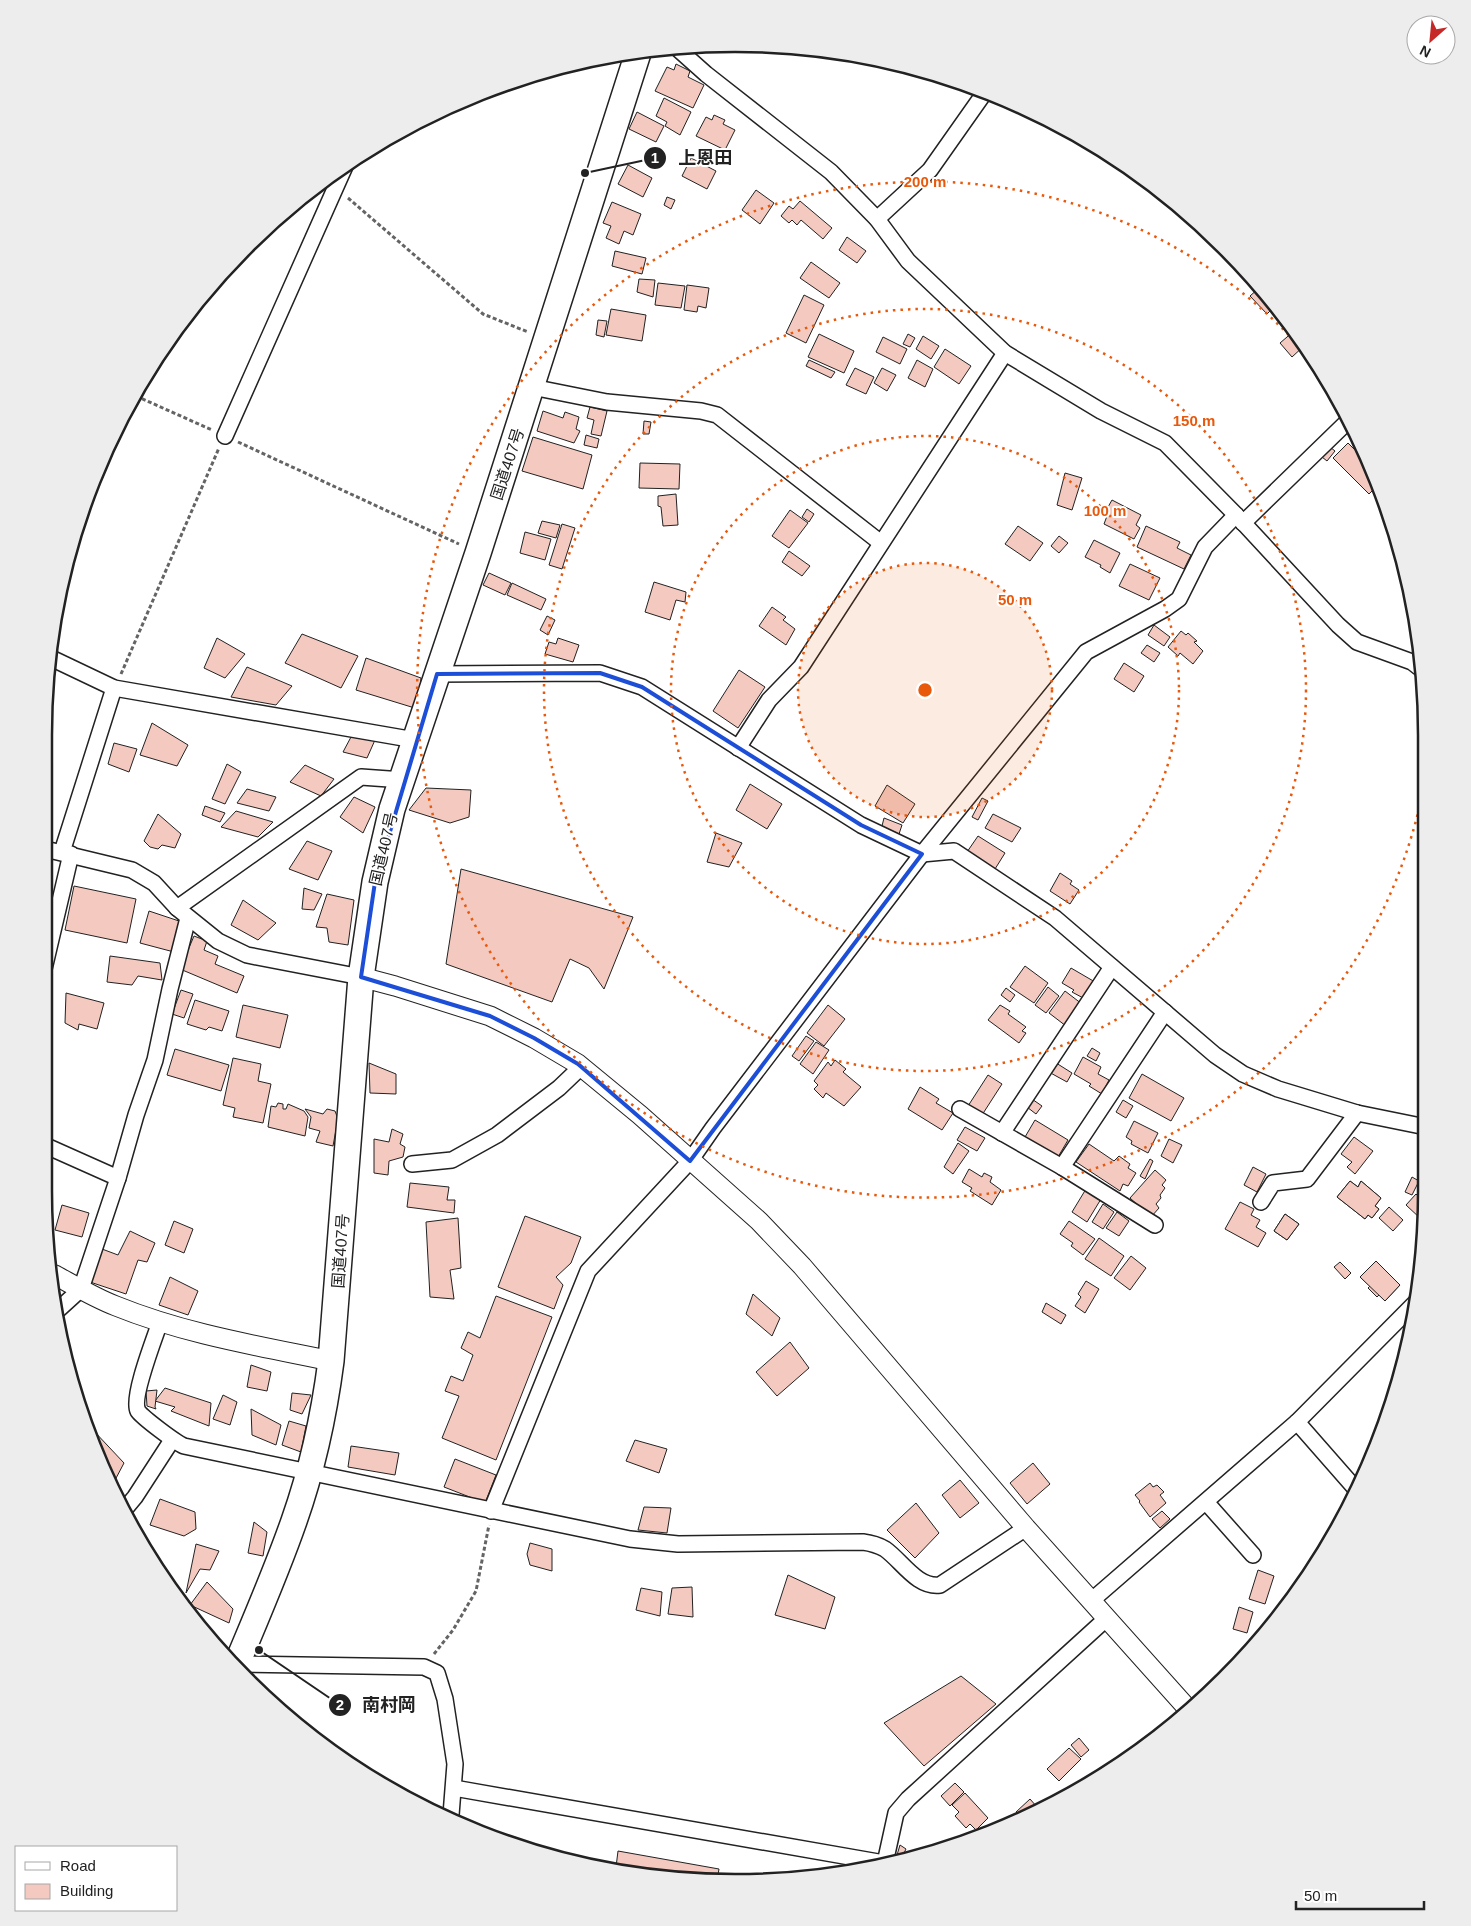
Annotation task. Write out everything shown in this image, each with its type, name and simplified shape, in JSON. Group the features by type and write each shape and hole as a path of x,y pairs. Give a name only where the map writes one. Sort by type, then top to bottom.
{"highway":[{"name":"国道407号","path":"238,1658 295,1520 326,1402 331,1362 361,977 375,882 392,809 478,553 636,60"}],"street":[{"path":"684,55 706,74 831,172 877,219 908,260 1005,353 1101,410 1165,442 1338,625 1357,642 1415,664"},
{"path":"877,219 930,170 981,98"},
{"path":"225,436 339,180"},
{"path":"738,748 769,700 802,667 1005,353"},
{"path":"532,387 607,402 701,411 718,415 881,543"},
{"path":"491,1511 588,1271 690,1160 922,854 1086,652 1165,610 1179,599 1205,547 1344,425"},
{"path":"57,661 114,688 415,740"},
{"path":"437,674 600,673 642,687 860,825 922,854 954,851 1055,918 1215,1056 1243,1074 1278,1089 1357,1113 1418,1125"},
{"path":"52,927 66,853 114,688"},
{"path":"63,1306 80,1289 118,1178 136,1115 155,1060 183,913 361,778 403,780"},
{"path":"52,850 132,870 154,883 183,913 218,941 247,954 361,977 490,1016 534,1038 580,1066 640,1115 759,1222 802,1266 1026,1528 1184,1706"},
{"path":"1002,1133 1112,968"},
{"path":"1062,1167 1165,1012"},
{"path":"412,1164 452,1160 497,1135 559,1088 580,1066"},
{"path":"960,1109 1062,1167 1155,1224"},
{"path":"1261,1202 1274,1183 1307,1179 1357,1113"},
{"path":"52,1149 118,1178"},
{"path":"58,1277 115,1306 160,1322 331,1362"},
{"path":"1091,1601 1297,1422 1407,1311"},
{"path":"160,1322 136,1399 138,1411 172,1440 184,1446 630,1539 678,1544 862,1542 875,1544 885,1549 923,1582 932,1586 940,1584 1026,1528"},
{"path":"1297,1422 1352,1484"},
{"path":"129,1504 172,1440"},
{"path":"1206,1502 1253,1555"},
{"path":"886,1856 896,1813 908,1798 1107,1618"},
{"path":"245,1665 424,1667 437,1673 446,1699 455,1764 451,1812"},
{"path":"454,1788 868,1860"}],"path":[{"path":"336,188 483,314 547,340"},
{"path":"142,399 478,553"},
{"path":"114,688 225,436"},
{"path":"424,1667 452,1630 476,1591 491,1511"}],"highlighted area":[{"path":"600,673 642,687 861,825 922,854 690,1161 578,1064 534,1038 490,1016 361,977 375,882 437,674"}],"building":[{"path":"676,64 690,71 688,77 704,85 693,108 655,91 667,67 674,70"},
{"path":"664,98 691,112 680,135 665,126 667,122 656,116"},
{"path":"637,112 664,126 656,142 629,129"},
{"path":"714,115 725,120 723,124 735,130 725,150 696,136 706,117 712,120"},
{"path":"691,158 716,171 707,189 682,176"},
{"path":"628,165 652,178 643,197 618,184"},
{"path":"756,190 774,203 760,224 742,210"},
{"path":"667,197 675,200 671,209 664,205"},
{"path":"800,201 832,228 823,239 801,220 797,225 792,220 789,223 781,216 789,206 793,209"},
{"path":"612,202 641,214 633,235 624,231 619,244 606,238 611,226 603,223"},
{"path":"847,237 866,251 857,263 839,250"},
{"path":"615,251 646,258 642,274 612,266"},
{"path":"811,262 840,283 829,298 800,278"},
{"path":"639,279 655,280 653,297 637,292"},
{"path":"658,283 685,286 681,308 655,305"},
{"path":"687,285 709,288 706,308 698,306 697,312 684,310"},
{"path":"1255,292 1270,311 1267,314 1250,296"},
{"path":"804,295 824,305 806,343 786,333"},
{"path":"611,309 646,315 642,341 606,335"},
{"path":"598,320 607,321 604,337 596,335"},
{"path":"819,334 854,351 844,373 808,357"},
{"path":"908,334 915,338 910,347 903,344"},
{"path":"923,336 939,346 931,359 916,349"},
{"path":"1288,336 1299,351 1292,357 1280,343"},
{"path":"883,337 907,349 900,364 876,352"},
{"path":"945,349 971,366 959,384 934,367"},
{"path":"809,360 835,372 831,378 806,366"},
{"path":"917,360 933,369 925,387 908,378"},
{"path":"855,368 874,377 866,394 846,385"},
{"path":"882,368 896,375 887,391 874,383"},
{"path":"590,407 607,411 601,436 591,434 594,420 587,418"},
{"path":"543,411 563,418 565,412 579,417 576,429 580,431 574,443 537,431"},
{"path":"644,421 651,422 649,434 643,434"},
{"path":"586,435 599,439 597,448 584,445"},
{"path":"533,437 592,455 583,489 522,471"},
{"path":"1348,443 1357,452 1373,490 1369,494 1333,458"},
{"path":"1330,447 1335,451 1327,461 1322,457"},
{"path":"640,463 680,464 679,489 639,488"},
{"path":"1065,473 1082,478 1072,510 1057,505"},
{"path":"676,494 678,525 663,526 661,507 658,506 658,496"},
{"path":"1112,500 1141,515 1136,525 1140,528 1134,539 1104,524 1107,516 1104,514"},
{"path":"807,509 814,514 809,522 802,517"},
{"path":"790,510 808,523 789,548 772,536"},
{"path":"542,521 560,525 556,538 538,533"},
{"path":"562,524 575,528 562,569 549,565"},
{"path":"1018,526 1043,543 1030,561 1005,544"},
{"path":"1146,526 1180,542 1177,548 1191,555 1184,569 1137,547"},
{"path":"525,532 551,539 545,560 520,553"},
{"path":"1059,536 1068,543 1059,553 1051,546"},
{"path":"1094,540 1120,553 1110,573 1100,567 1101,565 1085,557"},
{"path":"789,551 810,566 802,576 782,562"},
{"path":"1130,564 1160,578 1149,600 1119,586"},
{"path":"489,573 511,583 505,595 483,585"},
{"path":"654,582 686,592 685,602 676,600 670,620 645,612"},
{"path":"512,583 546,599 541,610 507,595"},
{"path":"772,607 786,617 783,620 795,629 786,645 759,626"},
{"path":"547,616 555,620 548,635 540,630"},
{"path":"1154,625 1170,637 1164,646 1148,635"},
{"path":"1181,631 1186,635 1188,633 1197,641 1194,642 1203,651 1193,664 1180,653 1178,656 1168,647"},
{"path":"302,634 358,656 341,688 285,663"},
{"path":"217,638 245,654 225,678 204,668"},
{"path":"558,638 579,645 573,662 545,654 549,642 556,644"},
{"path":"1147,645 1160,653 1154,662 1141,653"},
{"path":"366,658 421,678 418,709 356,690"},
{"path":"1124,663 1144,676 1134,692 1114,679"},
{"path":"247,667 292,686 276,705 231,697"},
{"path":"739,670 765,687 738,728 713,711"},
{"path":"152,723 188,745 177,766 140,755"},
{"path":"351,737 375,740 367,758 343,752"},
{"path":"114,743 137,749 129,772 108,764"},
{"path":"227,764 241,772 225,804 212,799"},
{"path":"305,765 334,779 321,796 290,782"},
{"path":"750,784 782,804 767,829 736,810"},
{"path":"887,785 915,804 903,823 875,806"},
{"path":"426,788 471,790 469,817 450,823 409,810"},
{"path":"247,789 276,797 269,811 237,803"},
{"path":"354,797 375,807 363,833 340,817"},
{"path":"982,798 988,801 978,820 972,817"},
{"path":"205,806 225,813 220,822 202,815"},
{"path":"236,811 273,822 258,837 221,827"},
{"path":"158,814 181,834 175,848 162,845 158,849 150,847 144,841"},
{"path":"993,814 1021,828 1012,842 985,828"},
{"path":"884,818 902,825 899,834 882,826"},
{"path":"716,833 742,843 729,867 707,862"},
{"path":"978,836 1005,853 995,869 967,852"},
{"path":"307,841 332,851 318,880 289,869"},
{"path":"461,869 633,917 604,989 589,968 570,959 552,1002 446,964"},
{"path":"1060,873 1072,881 1070,884 1079,890 1070,904 1050,891"},
{"path":"74,886 136,899 127,943 65,930"},
{"path":"304,888 322,894 314,910 302,909"},
{"path":"327,894 354,900 348,945 329,942 327,928 316,927"},
{"path":"243,900 276,923 258,940 231,925"},
{"path":"149,911 182,922 174,952 140,943"},
{"path":"194,936 207,941 204,950 218,956 215,964 244,976 237,993 180,969"},
{"path":"110,956 160,963 162,980 138,976 132,985 107,982"},
{"path":"1025,966 1048,983 1034,1003 1010,987"},
{"path":"1071,968 1095,982 1085,999 1072,992 1074,990 1062,983"},
{"path":"1048,987 1059,996 1046,1013 1035,1005"},
{"path":"1006,988 1015,995 1010,1002 1001,995"},
{"path":"181,990 193,994 184,1018 172,1014"},
{"path":"1065,991 1082,1004 1066,1026 1049,1013"},
{"path":"66,993 104,1003 97,1029 79,1024 78,1030 65,1023"},
{"path":"195,1000 229,1011 222,1031 209,1027 206,1030 187,1024"},
{"path":"243,1005 288,1015 280,1048 236,1037"},
{"path":"828,1005 845,1019 824,1046 807,1033"},
{"path":"1000,1005 1010,1011 1008,1014 1026,1027 1022,1031 1026,1033 1019,1043 988,1020"},
{"path":"806,1036 814,1041 799,1061 792,1056"},
{"path":"816,1042 829,1050 813,1074 800,1064"},
{"path":"1092,1048 1100,1053 1096,1061 1087,1056"},
{"path":"175,1049 229,1065 221,1091 167,1075"},
{"path":"1083,1057 1101,1067 1098,1074 1109,1080 1102,1094 1089,1086 1091,1084 1074,1074"},
{"path":"233,1058 261,1064 258,1081 271,1084 263,1123 233,1117 235,1108 223,1105"},
{"path":"835,1060 846,1069 843,1072 861,1087 844,1106 826,1093 823,1098 814,1089 818,1085 814,1081 828,1062 831,1066"},
{"path":"1053,1061 1072,1073 1067,1082 1047,1071"},
{"path":"369,1063 396,1074 396,1094 370,1093"},
{"path":"1142,1074 1184,1098 1171,1121 1129,1098"},
{"path":"988,1075 1002,1084 982,1115 968,1106"},
{"path":"920,1087 939,1099 936,1103 953,1113 942,1130 908,1109"},
{"path":"1029,1097 1042,1106 1036,1114 1023,1104"},
{"path":"1123,1100 1133,1106 1126,1118 1116,1112"},
{"path":"278,1103 283,1104 283,1109 286,1109 288,1104 304,1111 308,1117 305,1136 268,1127 271,1106 276,1107"},
{"path":"305,1109 323,1114 327,1109 335,1111 338,1119 333,1146 316,1142 320,1131 309,1128 311,1117"},
{"path":"1035,1120 1068,1140 1058,1157 1025,1137"},
{"path":"1134,1121 1158,1133 1148,1153 1131,1144 1132,1141 1126,1137"},
{"path":"965,1127 985,1138 977,1151 957,1140"},
{"path":"392,1129 403,1134 400,1144 405,1147 403,1157 389,1161 388,1175 374,1173 374,1139 389,1142"},
{"path":"1354,1137 1373,1151 1355,1174 1347,1167 1352,1162 1341,1154"},
{"path":"1169,1139 1182,1145 1173,1163 1161,1156"},
{"path":"958,1143 969,1151 953,1174 944,1167"},
{"path":"1089,1144 1114,1161 1119,1156 1130,1164 1128,1168 1136,1173 1128,1186 1123,1184 1120,1191 1076,1162"},
{"path":"1150,1159 1153,1161 1145,1179 1140,1176"},
{"path":"1253,1167 1266,1174 1257,1192 1244,1185"},
{"path":"969,1169 982,1177 984,1173 992,1177 990,1182 1001,1190 992,1205 970,1191 972,1188 962,1182"},
{"path":"1155,1170 1166,1180 1162,1185 1165,1188 1160,1195 1161,1198 1156,1204 1159,1208 1151,1217 1130,1198"},
{"path":"1412,1177 1418,1180 1412,1195 1405,1192"},
{"path":"1350,1181 1358,1187 1361,1181 1381,1198 1375,1206 1379,1209 1372,1218 1368,1215 1365,1219 1337,1197"},
{"path":"1350,1181 1358,1187 1361,1181 1381,1198 1375,1206 1379,1209 1372,1218 1368,1215 1365,1219 1337,1197"},
{"path":"410,1183 449,1187 447,1200 455,1200 454,1213 407,1207"},
{"path":"1086,1189 1101,1199 1087,1222 1072,1212"},
{"path":"1416,1194 1418,1196 1417,1216 1406,1205"},
{"path":"1240,1202 1254,1209 1251,1215 1260,1220 1256,1227 1266,1233 1258,1247 1225,1229"},
{"path":"1103,1204 1114,1212 1103,1229 1092,1222"},
{"path":"62,1205 89,1213 82,1237 55,1230"},
{"path":"1389,1207 1403,1220 1393,1231 1379,1218"},
{"path":"1117,1212 1129,1221 1119,1236 1106,1228"},
{"path":"1285,1214 1299,1224 1287,1240 1274,1231"},
{"path":"1285,1214 1299,1224 1287,1240 1274,1231"},
{"path":"525,1216 581,1237 571,1263 556,1277 563,1285 554,1309 498,1287"},
{"path":"458,1218 461,1268 450,1270 454,1299 430,1297 426,1222"},
{"path":"174,1221 193,1229 184,1253 165,1245"},
{"path":"1069,1221 1095,1239 1083,1255 1071,1246 1073,1243 1060,1234"},
{"path":"130,1231 155,1243 147,1262 138,1260 126,1294 90,1282 102,1249 118,1255"},
{"path":"1099,1238 1124,1256 1111,1276 1085,1259"},
{"path":"1131,1256 1146,1268 1130,1290 1114,1278"},
{"path":"1376,1261 1400,1285 1385,1301 1379,1295 1377,1297 1368,1288 1370,1286 1360,1277"},
{"path":"1376,1261 1400,1285 1385,1301 1360,1277"},
{"path":"1340,1262 1351,1273 1345,1279 1334,1267"},
{"path":"170,1277 198,1291 188,1315 159,1305"},
{"path":"1086,1281 1099,1289 1085,1313 1075,1306 1081,1297 1078,1294"},
{"path":"753,1294 780,1318 772,1336 746,1314"},
{"path":"496,1296 552,1317 496,1460 442,1438 459,1396 445,1391 451,1376 463,1381 473,1355 461,1348 468,1332 480,1338"},
{"path":"1046,1303 1066,1315 1061,1324 1042,1312"},
{"path":"790,1342 809,1368 777,1396 756,1372"},
{"path":"251,1365 271,1372 267,1391 247,1387"},
{"path":"165,1388 211,1403 209,1426 171,1411 175,1407 155,1401"},
{"path":"157,1390 156,1409 147,1406 146,1391"},
{"path":"292,1393 311,1395 302,1414 290,1410"},
{"path":"223,1395 237,1402 230,1425 213,1419"},
{"path":"251,1409 281,1425 276,1445 252,1435"},
{"path":"289,1421 306,1426 301,1452 282,1445"},
{"path":"98,1435 124,1463 116,1478"},
{"path":"635,1440 667,1449 659,1473 626,1461"},
{"path":"351,1446 399,1453 395,1475 348,1467"},
{"path":"455,1459 496,1475 485,1503 444,1487"},
{"path":"1033,1463 1050,1484 1027,1504 1010,1483"},
{"path":"960,1480 979,1503 960,1518 942,1495"},
{"path":"1150,1483 1153,1487 1157,1485 1164,1492 1160,1495 1166,1503 1150,1517 1135,1495"},
{"path":"160,1499 195,1512 196,1529 184,1536 150,1525"},
{"path":"916,1503 939,1533 915,1558 887,1530"},
{"path":"644,1507 671,1508 667,1533 638,1530"},
{"path":"1162,1511 1170,1519 1160,1528 1152,1519"},
{"path":"254,1522 267,1532 263,1556 248,1553"},
{"path":"530,1543 552,1549 552,1571 530,1565 527,1554"},
{"path":"196,1544 219,1551 210,1570 200,1569 186,1593"},
{"path":"1258,1570 1274,1576 1265,1604 1249,1599"},
{"path":"788,1575 835,1597 825,1629 775,1615"},
{"path":"207,1582 233,1609 229,1623 195,1607 192,1603"},
{"path":"692,1587 693,1617 668,1614 672,1588"},
{"path":"641,1588 662,1592 660,1616 636,1610"},
{"path":"1239,1607 1253,1612 1247,1633 1233,1629"},
{"path":"961,1676 996,1704 924,1766 884,1723"},
{"path":"1079,1738 1089,1750 1081,1757 1071,1745"},
{"path":"1069,1748 1081,1759 1059,1781 1047,1769"},
{"path":"955,1783 964,1792 950,1806 941,1796"},
{"path":"965,1793 988,1818 977,1829 970,1824 966,1828 955,1816 959,1812 952,1805"},
{"path":"1030,1799 1035,1804 1017,1813"},
{"path":"900,1845 906,1849 905,1852 897,1853"},
{"path":"618,1851 719,1869 718,1873 691,1872 646,1868 617,1863"}],"place":[{"name":"上恩田","path":"585,173"},
{"name":"南村岡","path":"259,1650"}]}
